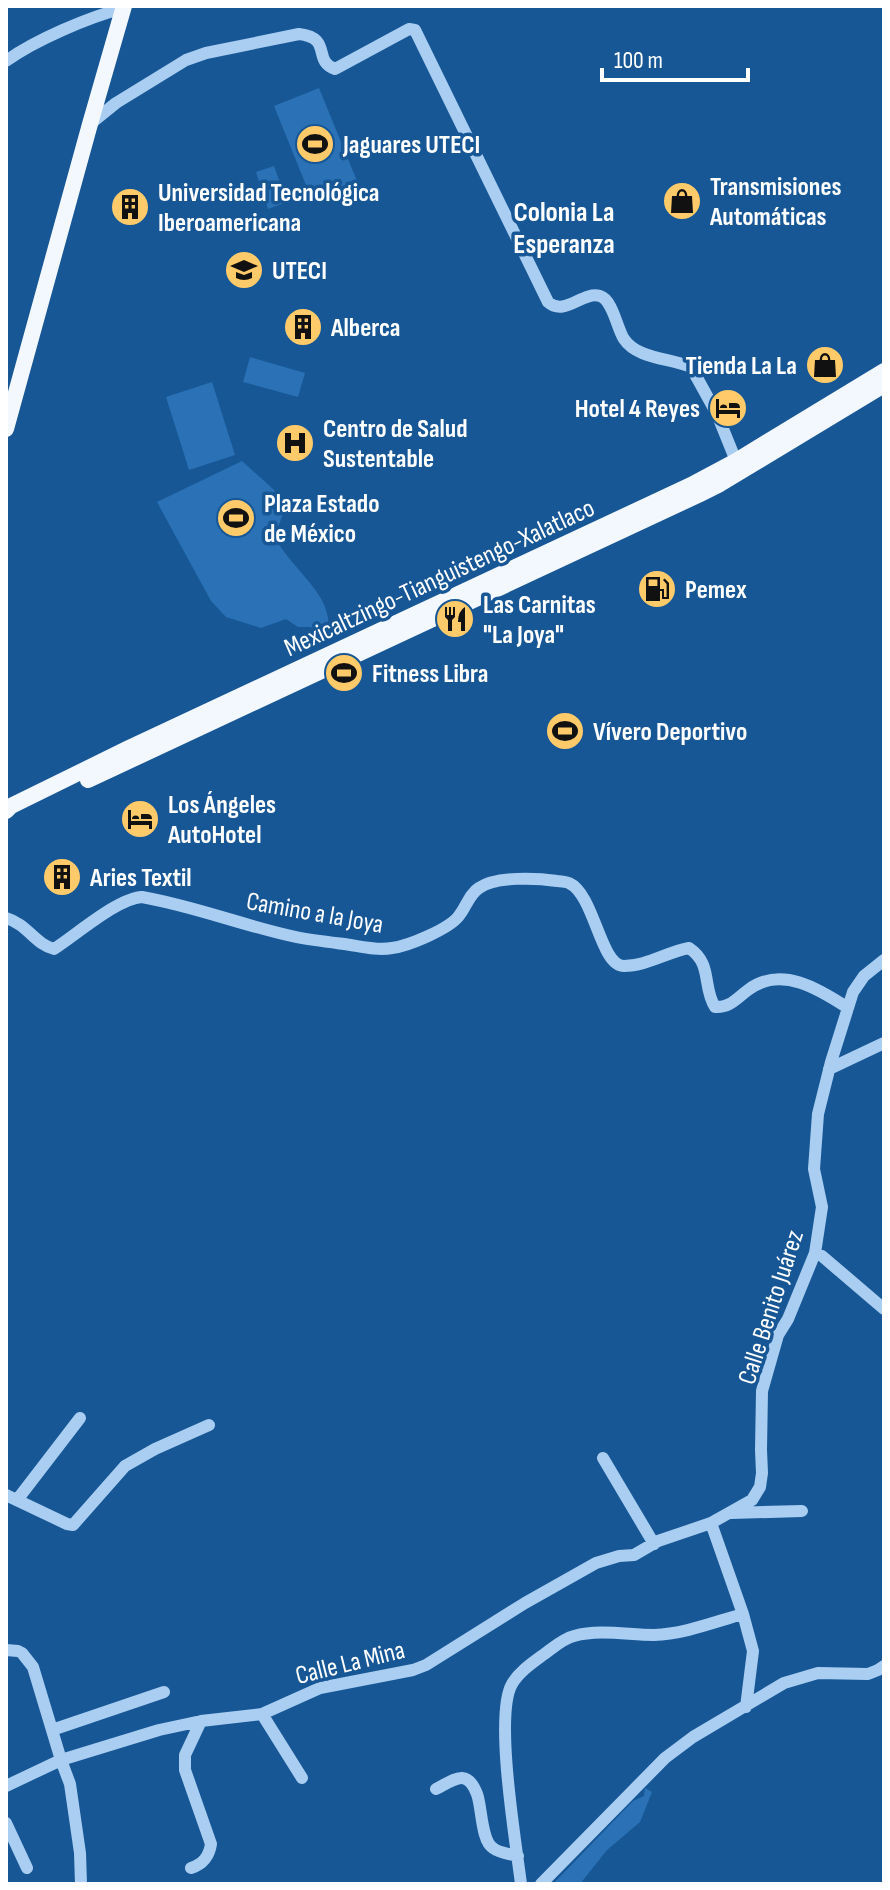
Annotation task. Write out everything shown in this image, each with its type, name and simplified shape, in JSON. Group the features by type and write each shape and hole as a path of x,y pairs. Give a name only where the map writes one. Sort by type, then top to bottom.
{"main road":[{"path":"6,429 124,7"},
{"name":"Mexicaltzingo-Tianguistengo-Xalatlaco","path":"6,813 11,806 127,749 691,485 884,371"},
{"name":"Mexicaltzingo-Tianguistengo-Xalatlaco","path":"6,813 16,813 127,763 698,495 884,385"}],"street":[{"path":"6,61 93,17 124,7"},
{"path":"90,124 116,103 165,72 206,53 299,34 308,35 318,42 328,67 335,69 409,29 415,30 548,302 554,307 563,307 600,296 606,300 623,338 632,348 691,367 717,414 736,461"},
{"name":"Camino a la Joya","path":"6,918 17,921 47,947 54,949 121,903 142,897 295,937 390,949 454,922 475,892 492,881 552,880 568,882 577,889 593,915 609,957 618,965 651,960 689,948 704,965 715,1007 727,1006 768,979 781,979 820,990 848,1008"},
{"name":"Calle Benito Juárez","path":"728,1513 752,1500 760,1487 762,1391 778,1335 788,1319 815,1253 822,1207 814,1169 818,1114 853,992 864,976 884,960"},
{"path":"829,1069 884,1043"},
{"path":"815,1253 884,1309"},
{"path":"80,1418 12,1498 73,1525 125,1466 209,1425"},
{"path":"603,1458 654,1544"},
{"path":"728,1513 802,1511"},
{"name":"Calle La Mina","path":"6,1786 61,1760 159,1730 201,1721 262,1714 320,1688 413,1670 596,1563 611,1557 634,1555 728,1513"},
{"path":"711,1523 753,1651 746,1707"},
{"path":"521,1884 505,1740 508,1695 517,1677 572,1636 608,1633 655,1635 743,1614"},
{"path":"6,1650 22,1653 33,1667 70,1784 81,1884"},
{"path":"541,1884 665,1758 693,1737 784,1683 818,1673 868,1674 884,1666"},
{"path":"52,1730 164,1692"},
{"path":"262,1714 302,1778"},
{"path":"191,1868 206,1859 211,1844 185,1770 185,1755 201,1721"},
{"path":"436,1789 456,1779 467,1778 473,1782 488,1843 494,1849 518,1856"},
{"path":"6,1823 27,1868"}],"shaded area":[{"name":"Jaguares UTECI","path":"319,88 357,181 312,200 274,106"},
{"path":"274,166 287,202 268,209 256,172"},
{"path":"250,357 305,373 298,397 243,382"},
{"path":"212,382 235,455 189,470 166,397"},
{"path":"242,461 284,499 285,509 274,537 320,596 327,614 328,636 319,640 311,627 298,627 286,619 261,628 226,617 211,601 157,502"},
{"path":"645,1788 652,1792 640,1822 607,1850 580,1884 553,1884 633,1801 644,1796"}],"place":[{"name":"Jaguares UTECI","path":"315,144"},
{"name":"Transmisiones Automáticas","path":"682,201"},
{"name":"Universidad Tecnológica Iberoamericana","path":"130,207"},
{"name":"UTECI","path":"244,270"},
{"name":"Alberca","path":"303,327"},
{"name":"Tienda La La","path":"825,365"},
{"name":"Hotel 4 Reyes","path":"728,408"},
{"name":"Centro de Salud Sustentable","path":"295,443"},
{"name":"Plaza Estado de México","path":"236,518"},
{"name":"Pemex","path":"657,589"},
{"name":"Las Carnitas \"La Joya\"","path":"455,619"},
{"name":"Fitness Libra","path":"344,673"},
{"name":"Vívero Deportivo","path":"565,731"},
{"name":"Los Ángeles AutoHotel","path":"140,819"},
{"name":"Aries Textil","path":"62,877"}],"district":[{"name":"Colonia La Esperanza","path":"564,227"}]}
